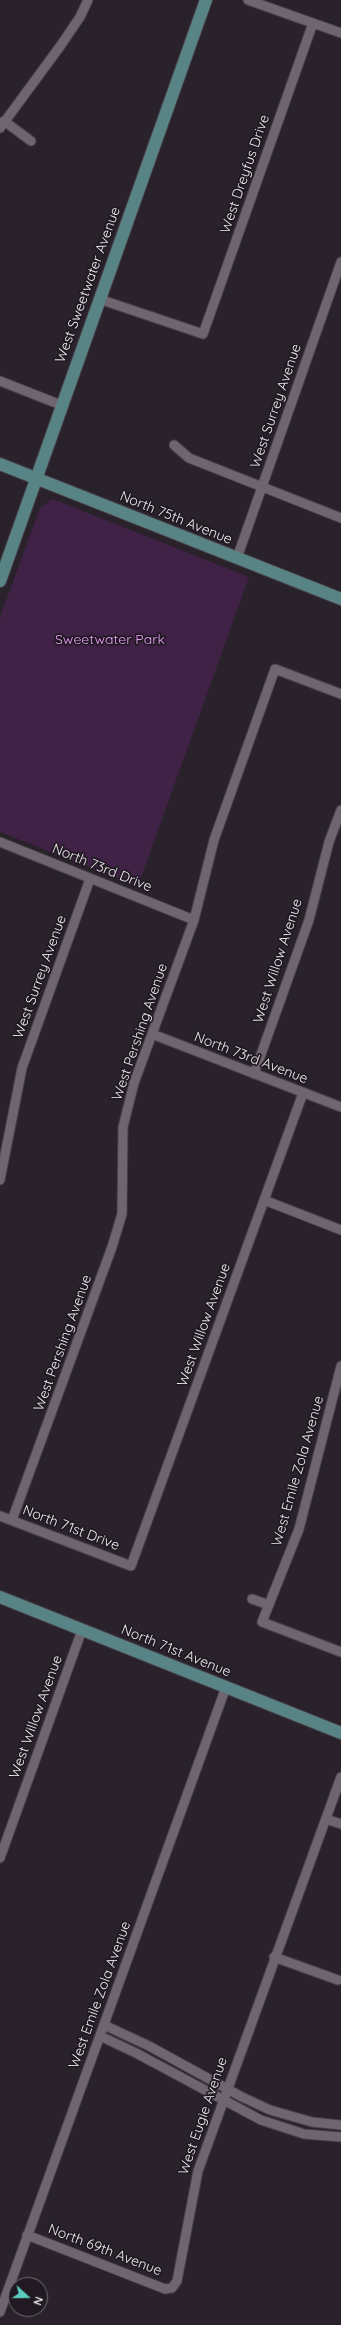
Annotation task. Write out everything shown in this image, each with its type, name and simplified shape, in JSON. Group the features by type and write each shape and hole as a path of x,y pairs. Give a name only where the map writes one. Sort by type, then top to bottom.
{"street":[{"path":"31,141 2,125 80,18 88,0"},
{"name":"West Sweetwater Avenue","path":"0,581 3,564 36,478 206,0"},
{"path":"248,0 341,33"},
{"name":"West Dreyfus Drive","path":"99,299 204,334 313,23"},
{"name":"West Surrey Avenue","path":"237,558 341,262"},
{"path":"0,381 61,405"},
{"path":"174,445 189,458 341,518"},
{"name":"North 75th Avenue","path":"0,464 341,599"},
{"name":"West Pershing Avenue","path":"12,1520 104,1270 122,1214 123,1127 134,1083 194,920 214,840 275,668 341,694"},
{"name":"West Willow Avenue","path":"254,1074 309,920 325,857 341,810"},
{"name":"North 73rd Drive","path":"0,842 194,920"},
{"name":"West Surrey Avenue","path":"0,1180 22,1068 90,879"},
{"name":"North 73rd Avenue","path":"152,1034 341,1107"},
{"name":"West Willow Avenue","path":"131,1566 303,1093"},
{"path":"264,1200 341,1230"},
{"name":"West Emile Zola Avenue","path":"341,1366 299,1529 262,1622 341,1652"},
{"name":"North 71st Drive","path":"0,1516 131,1566"},
{"name":"North 71st Avenue","path":"0,1597 341,1732"},
{"path":"252,1599 269,1606"},
{"name":"West Willow Avenue","path":"0,1858 82,1630"},
{"name":"West Emile Zola Avenue","path":"0,2312 226,1687"},
{"name":"West Eugie Avenue","path":"172,2288 177,2281 198,2171 274,1957 341,1777"},
{"path":"326,1819 341,1824"},
{"path":"274,1957 338,1980"},
{"path":"104,2025 149,2046 227,2089 270,2110 321,2123 341,2125"},
{"path":"100,2036 136,2053 223,2100 276,2126 320,2136 341,2138"},
{"path":"320,2136 321,2123"},
{"name":"North 69th Avenue","path":"27,2236 165,2289 172,2288"}],"green space":[{"name":"Sweetwater Park","path":"51,500 55,500 249,577 138,886 0,832 0,617 40,508"}]}
